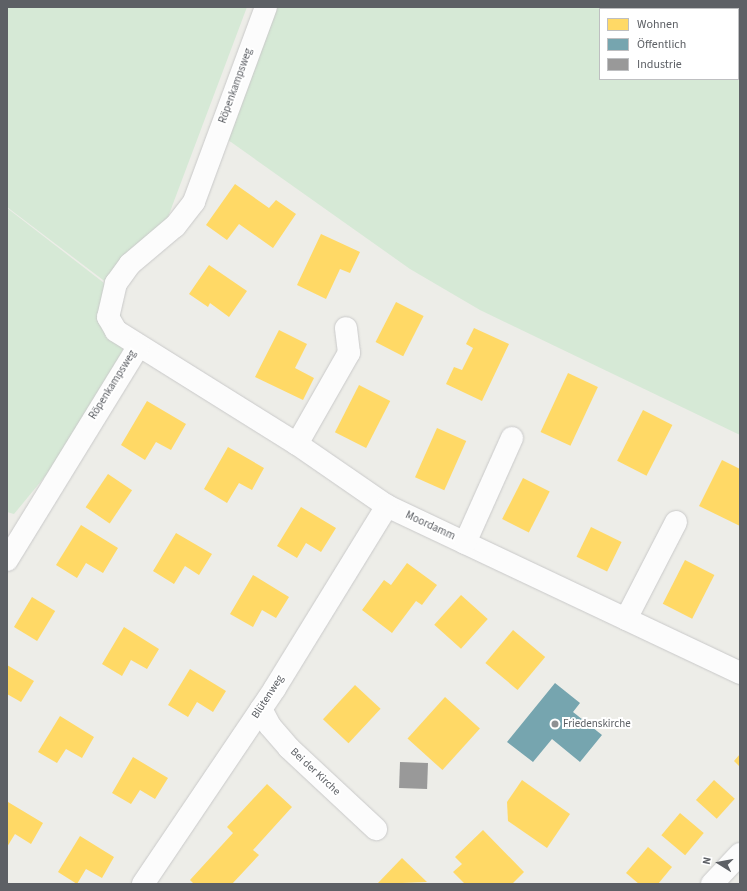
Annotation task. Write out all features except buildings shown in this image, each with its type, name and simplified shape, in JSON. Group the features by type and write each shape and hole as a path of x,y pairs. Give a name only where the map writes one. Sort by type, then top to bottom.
{"street":[{"name":"Röpenkampsweg","path":"7,560 138,346 116,331 108,317 116,283 130,264 175,226 194,202 266,7"},
{"path":"297,444 349,353 346,328"},
{"name":"Moordamm","path":"138,346 297,444 387,506 740,673"},
{"path":"465,542 512,438"},
{"name":"Blütenweg","path":"143,884 261,709 387,506"},
{"path":"626,619 676,522"},
{"name":"Bei der Kirche","path":"261,709 270,726 289,748 376,829"},
{"path":"712,884 740,854"}],"green space":[{"path":"7,7 247,7 165,225 156,235 134,246 124,256 111,286 137,365 14,514 7,512 7,208 104,283 107,283 7,207"},
{"path":"272,7 616,7 618,8 599,8 599,80 739,80 739,8 706,8 740,7 740,435 480,310 410,269 221,135"}],"place":[{"name":"Friedenskirche","path":"555,724"}]}
